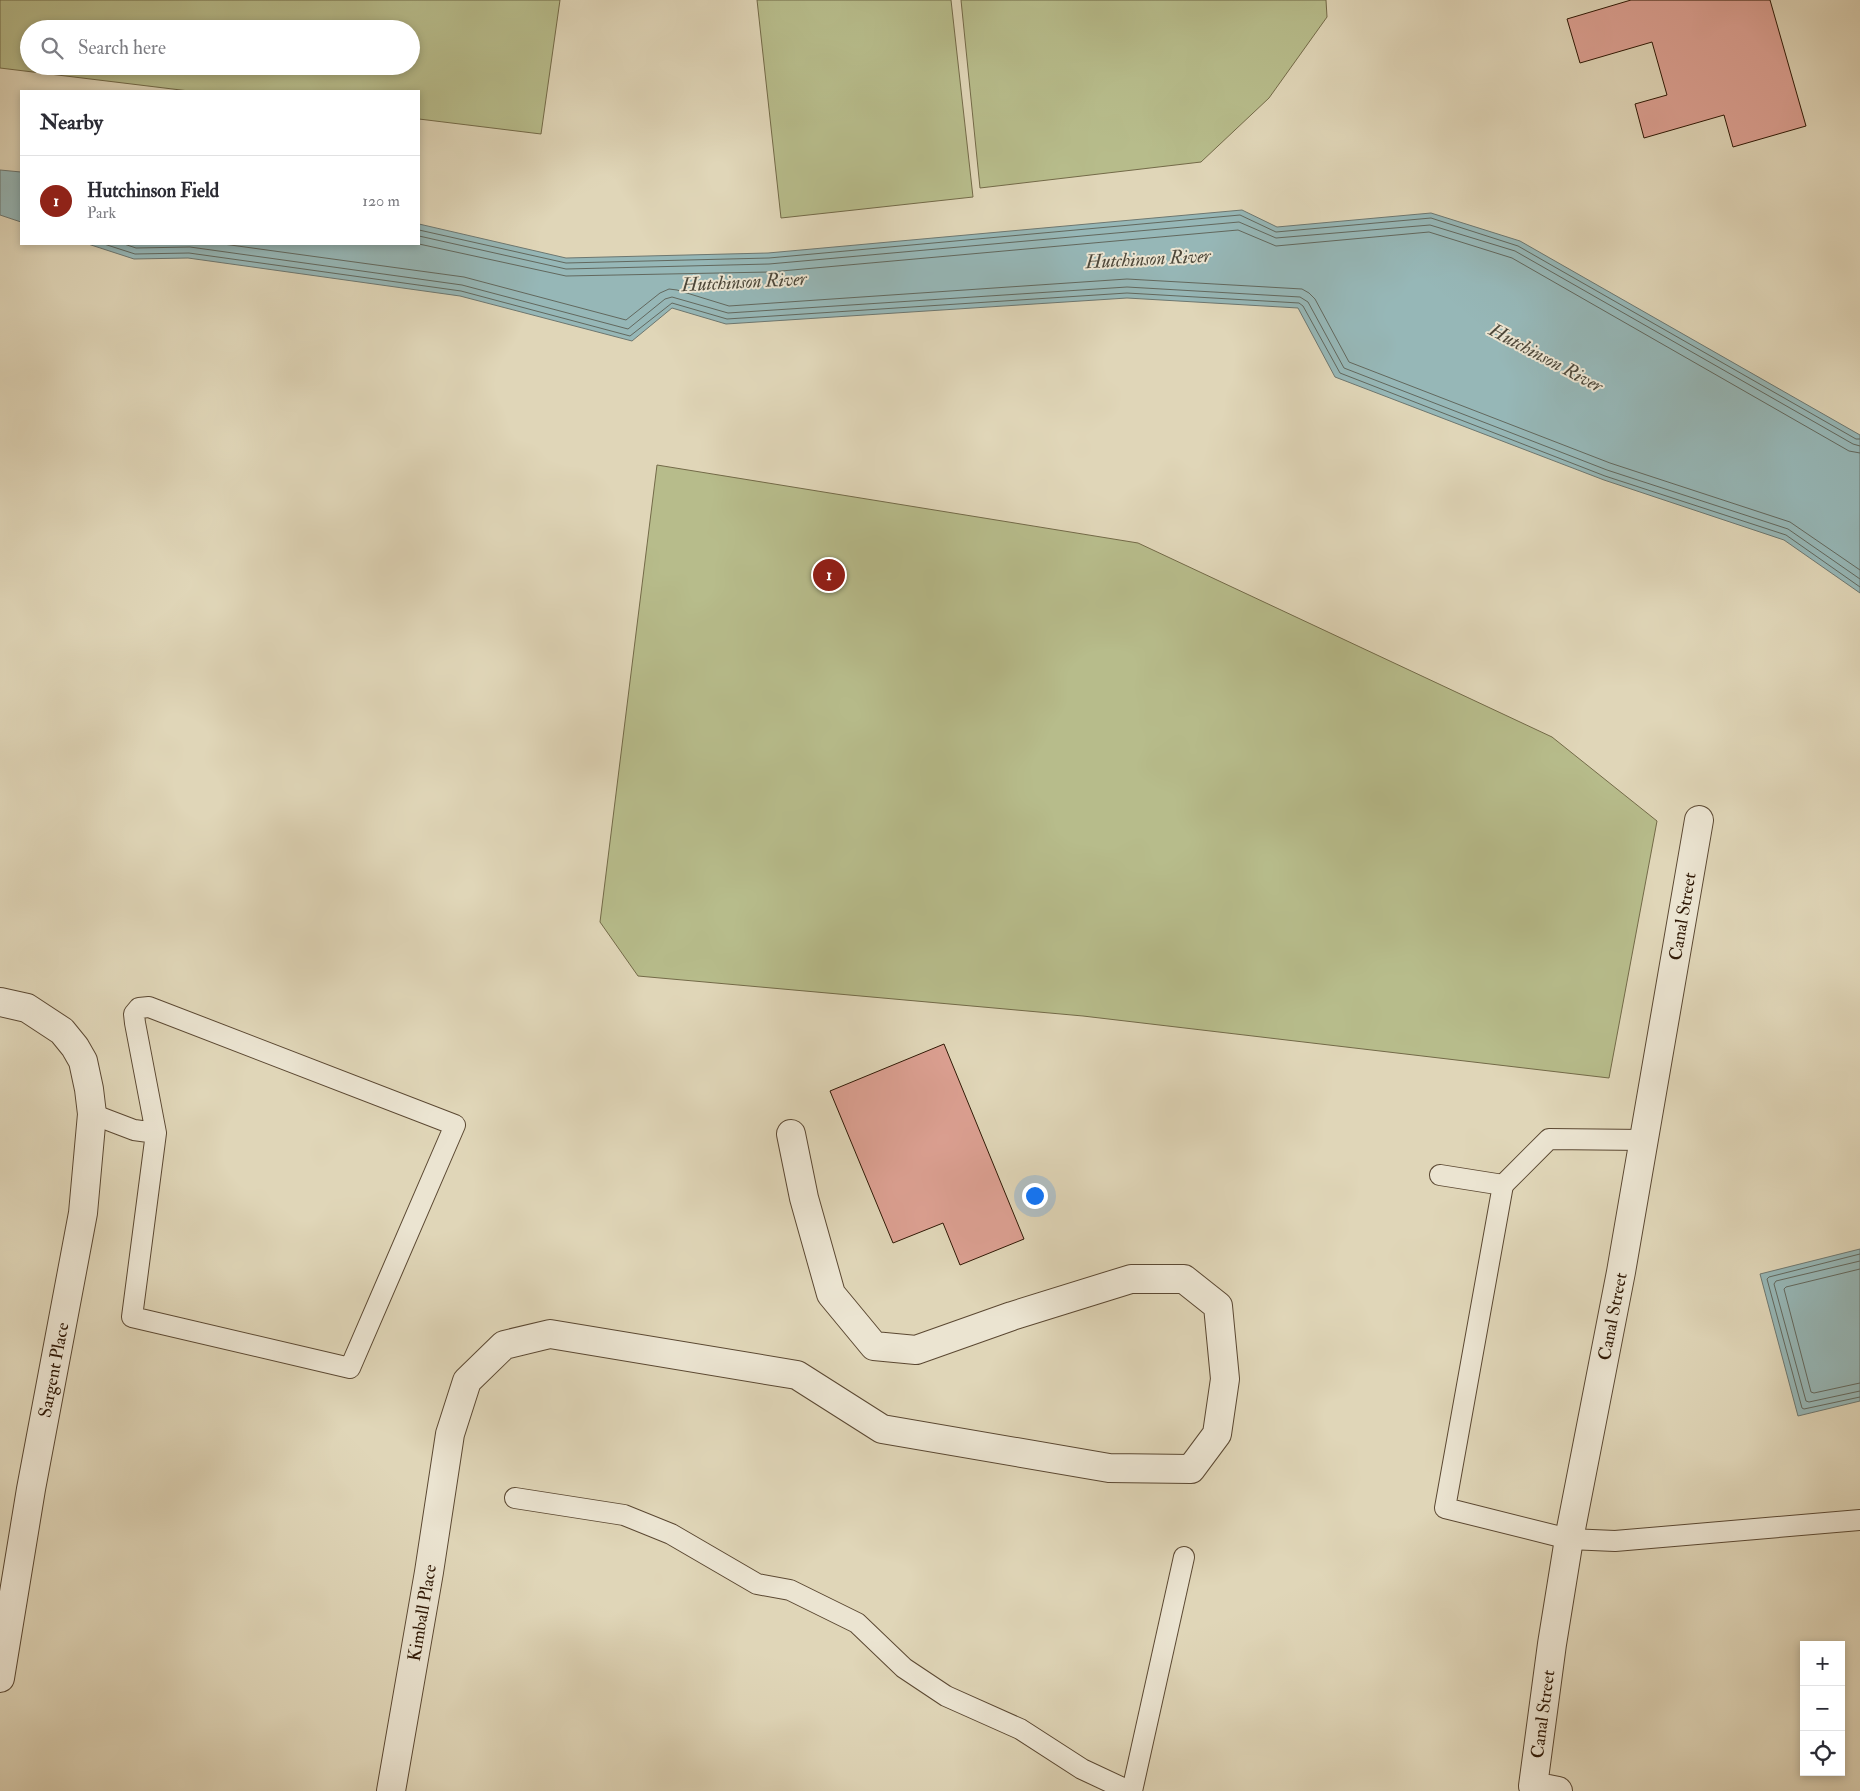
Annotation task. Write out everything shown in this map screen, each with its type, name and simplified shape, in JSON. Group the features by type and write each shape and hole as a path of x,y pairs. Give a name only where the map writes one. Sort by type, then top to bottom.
{"street":[{"name":"Canal Street","path":"1541,1789 1552,1644 1569,1539 1621,1272 1698,820"},
{"name":"Sargent Place","path":"0,1002 27,1008 62,1031 75,1047 83,1062 92,1114 84,1213 31,1489 0,1678"},
{"name":"Kimball Place","path":"391,1791 429,1572 450,1434 466,1381 504,1345 550,1334 797,1376 882,1429 1109,1468 1191,1469 1217,1434 1225,1379 1218,1306 1184,1279 1131,1279 1012,1316 916,1350 874,1346 831,1294 804,1198 791,1134"}],"lane":[{"path":"149,1007 455,1125 350,1368 132,1317 156,1133 134,1024 134,1014 139,1008 149,1007"},
{"path":"92,1114 134,1130 156,1133"},
{"path":"1644,1140 1549,1139 1503,1185 1445,1508 1569,1539 1616,1541 1860,1520"},
{"path":"1440,1175 1503,1185"},
{"path":"515,1498 624,1514 671,1534 757,1584 790,1590 857,1622 904,1668 946,1696 1020,1730 1082,1769 1130,1791 1184,1557"}],"green space":[{"path":"0,0 560,0 541,134 420,119 420,90 181,90 58,75 420,75 420,20 20,20 20,70 0,68"},
{"path":"757,0 951,0 973,197 781,218"},
{"path":"961,0 1326,0 1327,17 1269,98 1201,162 980,188"},
{"path":"657,465 1138,543 1552,737 1657,821 1609,1078 1083,1016 638,976 600,922"}],"water":[{"path":"0,170 20,172 20,222 0,215"},
{"name":"Hutchinson River","path":"1242,210 1277,227 1431,213 1520,241 1860,435 1860,593 1784,540 1604,480 1335,377 1298,308 1127,298 726,324 672,308 632,341 460,296 188,258 134,259 91,245 420,245 420,224 566,258 768,253"},
{"path":"1860,1249 1860,1401 1798,1416 1760,1274"}],"building":[{"path":"1631,0 1770,0 1806,126 1733,147 1724,115 1644,138 1635,104 1667,95 1652,42 1580,63 1567,19"},
{"path":"944,1044 1024,1239 960,1265 943,1223 893,1243 830,1091"}],"place":[{"name":"Hutchinson Field","path":"829,575"}]}
